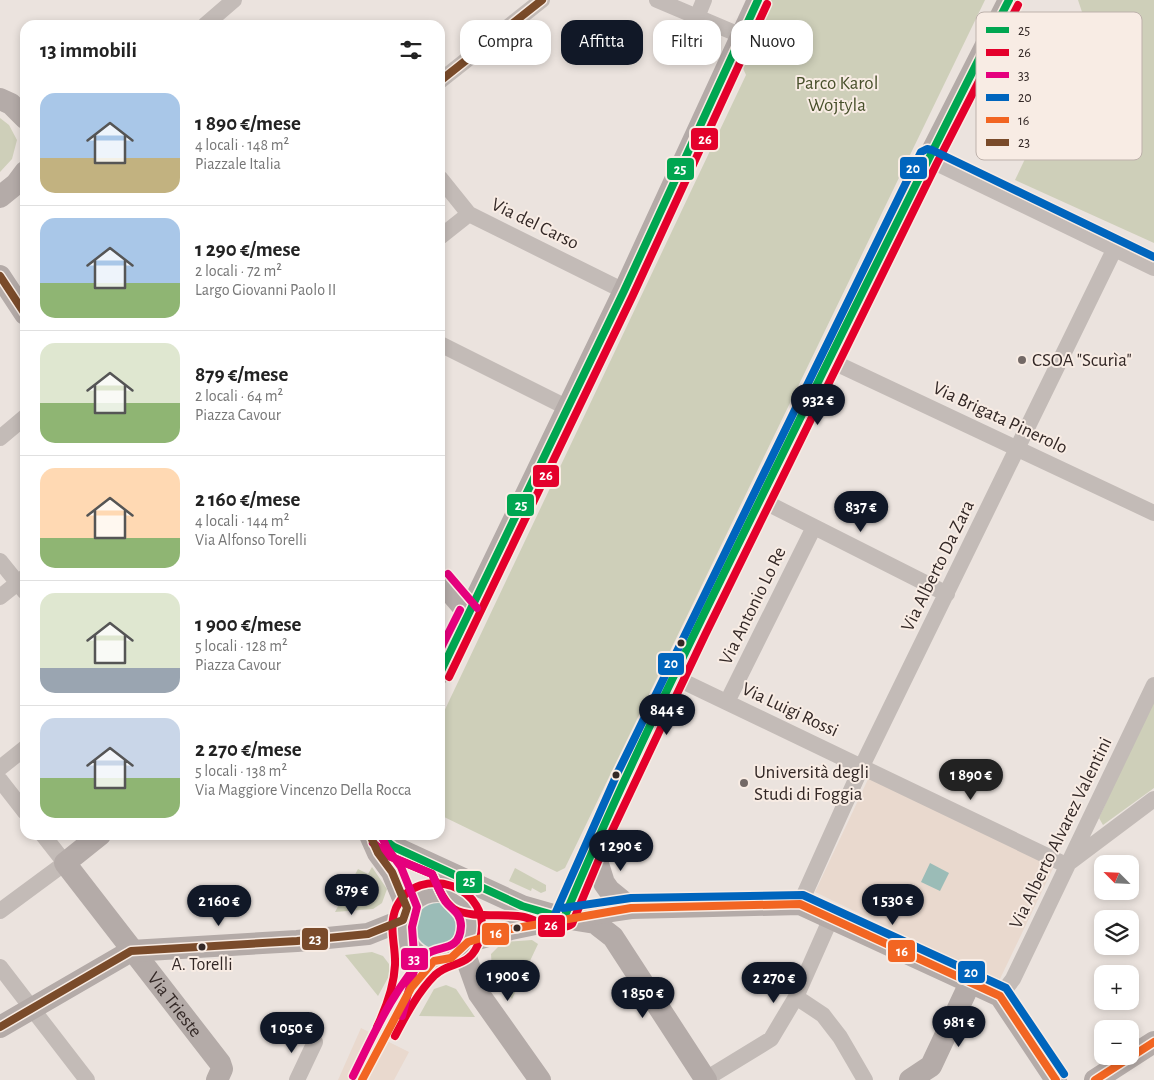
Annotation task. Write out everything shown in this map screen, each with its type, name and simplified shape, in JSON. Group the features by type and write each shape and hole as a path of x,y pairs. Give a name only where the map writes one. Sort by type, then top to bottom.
{"street":[{"path":"211,20 234,0"},
{"path":"445,77 542,0"},
{"path":"657,0 731,31"},
{"path":"697,17 704,0"},
{"path":"749,20 758,0"},
{"path":"1003,12 1009,0"},
{"path":"445,663 624,291 731,60"},
{"path":"564,918 593,848 674,677 828,360 976,65"},
{"path":"0,99 12,104 20,113"},
{"path":"928,159 1154,268"},
{"path":"0,197 20,179"},
{"name":"Via del Carso","path":"445,184 468,214 624,291"},
{"path":"445,233 468,214"},
{"name":"Via Alberto Da Zara","path":"800,904 862,766 1115,248"},
{"path":"0,276 20,306"},
{"path":"445,346 568,408"},
{"name":"Via Brigata Pinerolo","path":"828,360 1154,513"},
{"path":"0,438 20,421"},
{"path":"761,500 947,594"},
{"name":"Via Antonio Lo Re","path":"727,702 814,527"},
{"path":"0,561 20,582"},
{"path":"0,597 20,585"},
{"path":"445,586 469,614"},
{"name":"Via Luigi Rossi","path":"674,677 1066,865"},
{"name":"Via Alberto Alvarez Valentini","path":"1000,996 1013,979 1066,865 1154,685"},
{"path":"0,768 20,752"},
{"path":"0,780 20,806"},
{"path":"1066,865 1154,799"},
{"name":"Via Trieste","path":"47,840 131,951 220,1063 222,1069 221,1078"},
{"path":"0,911 94,840"},
{"path":"372,840 378,853 392,872 405,914"},
{"path":"385,840 394,847 439,866 522,906 564,918 595,923 613,938 705,1080 771,1039 796,997 831,918"},
{"path":"593,848 609,890 631,908"},
{"path":"439,866 457,898 469,914 471,923 466,946 479,994 540,1080"},
{"path":"522,906 506,907 457,898 446,893 429,892 412,902 405,914 402,932 407,945 422,958 434,961 444,960 466,946 511,929 564,918 631,908 800,904 1000,996 1056,1080"},
{"path":"613,938 616,928 631,908"},
{"path":"0,1027 131,951 310,940 368,934 405,914"},
{"path":"0,967 87,1080"},
{"path":"910,1080 931,1066 970,983"},
{"path":"796,997 823,1015 840,1037 865,1080"},
{"path":"297,1080 314,1042"},
{"path":"1095,1080 1154,1042"}],"green space":[{"name":"Parco Karol Wojtyla","path":"770,0 985,0 979,12 976,12 976,19 565,868 557,872 445,817 445,709 746,75 742,65 813,65 813,20 762,20"},
{"path":"1078,0 1154,0 1154,243 1015,180 1024,160 1142,160 1142,12 1082,12"},
{"path":"0,118 9,125 17,140 12,159 0,172"},
{"path":"1154,697 1154,788 1103,825 1099,818"},
{"path":"372,867 387,889 382,903 373,909 335,912 358,869 368,874"},
{"path":"515,868 546,885 546,891 541,893 532,888 531,891 509,881"},
{"path":"532,940 538,944 512,999 492,970 491,954 503,942"},
{"path":"372,952 383,956 389,964 389,976 378,996 345,955"},
{"path":"446,985 456,989 475,1017 419,1016 434,989"}],"shaded area":[{"path":"870,775 1055,864 999,981 815,892"},
{"path":"361,1028 409,1052 394,1080 338,1080"}],"water":[{"path":"930,863 949,873 940,891 921,882"},
{"path":"443,903 447,904 457,913 460,917 460,935 451,945 443,949 433,949 425,945 416,935 415,921 419,913 429,904"}],"transit line":[{"name":"23","path":"445,77 542,0"},
{"name":"25","path":"445,663 624,291 758,0"},
{"name":"25","path":"1003,12 1009,0"},
{"name":"26","path":"449,677 633,295 767,4"},
{"name":"26","path":"1014,12 1018,5"},
{"name":"25","path":"564,918 610,812 684,655 976,65"},
{"name":"26","path":"373,843 389,856 432,874 450,906 461,912 479,915 524,917 555,927 572,924 602,852 705,635 976,87"},
{"name":"20","path":"555,914 617,774 921,152 927,149 932,150 1154,257"},
{"name":"23","path":"0,276 20,306"},
{"name":"33","path":"448,574 477,608"},
{"name":"33","path":"445,640 460,610"},
{"name":"23","path":"0,1027 131,951 297,941 368,934 403,920 407,908 392,872 378,853 372,840"},
{"name":"33","path":"383,840 401,867 417,907 412,927 415,967 402,1016"},
{"name":"25","path":"385,840 394,847 522,906 564,918"},
{"name":"33","path":"353,1076 394,997 414,968 426,955 452,945 457,941 461,926 458,915 445,901 432,874 389,856 373,843"},
{"name":"26","path":"377,1027 393,981 395,958 393,922 396,908 407,893 421,885 436,883 452,886 466,894 476,905 482,921 480,939 476,949 466,960 441,970 435,975 413,1004 395,1036"},
{"name":"20","path":"563,908 631,898 803,895 1006,988 1064,1074"},
{"name":"16","path":"362,1080 411,988 434,961 451,958 468,942 511,929 631,908 800,904 1000,996 1056,1080"},
{"name":"16","path":"1095,1080 1154,1042"}],"place":[{"name":"CSOA \"Scurìa\"","path":"1022,360"},
{"name":"Università degli Studi di Foggia","path":"744,783"},
{"name":"A. Torelli","path":"202,947"}]}
